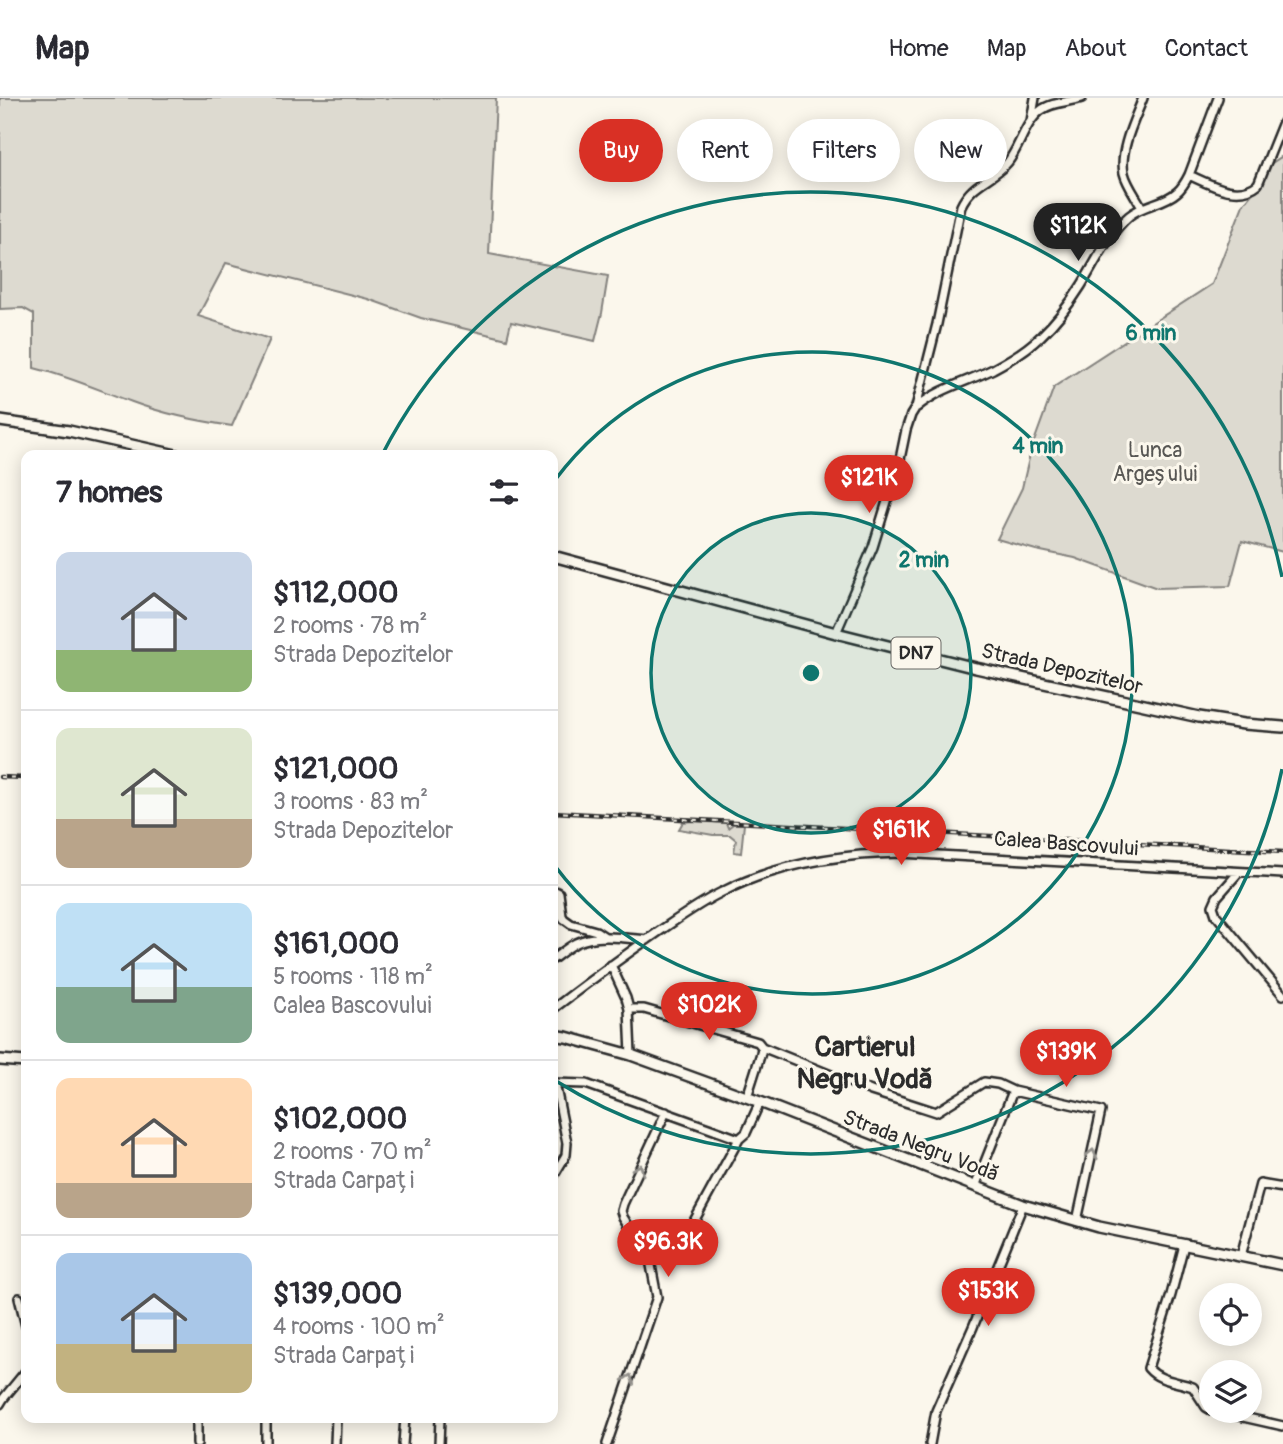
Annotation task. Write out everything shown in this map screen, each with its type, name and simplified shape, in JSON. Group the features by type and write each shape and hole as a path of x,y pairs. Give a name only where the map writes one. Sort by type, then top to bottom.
{"main road":[{"path":"0,421 69,431 154,450"},
{"name":"Strada Depozitelor","path":"558,557 976,668 1199,717 1283,727"},
{"name":"Strada Negru Vodă","path":"558,1036 631,1055 747,1097 1023,1205 1077,1221 1283,1265"},
{"path":"0,1060 21,1062"}],"street":[{"path":"1031,121 1035,98"},
{"path":"836,633 873,547 906,430 916,407 965,196 975,186 999,171 1009,160 1031,121 1040,111 1049,106 1082,98"},
{"path":"1142,208 1124,175 1124,162 1126,142 1143,98"},
{"path":"916,407 944,389 993,369 1038,339 1061,317 1109,239 1130,216 1178,191 1189,175 1218,98"},
{"path":"1189,175 1215,187 1248,191 1258,184 1283,122"},
{"name":"Calea Bascovului","path":"558,1005 611,965 702,903 735,886 781,869 843,856 901,853 1283,874"},
{"path":"1239,872 1217,897 1213,906 1216,915 1283,995"},
{"path":"558,892 562,916 565,919 578,926 596,930 605,937"},
{"path":"558,955 577,942 605,937 647,940"},
{"path":"611,965 629,1009 631,1055"},
{"path":"629,1009 644,1009 758,1042 762,1047 871,1091 936,1112 984,1082 1101,1111 1077,1221"},
{"path":"747,1097 762,1047"},
{"path":"558,1083 586,1084 739,1139"},
{"path":"975,1187 1013,1091"},
{"path":"558,1101 567,1143 566,1154 558,1168"},
{"path":"687,1234 739,1139 746,1133 760,1102"},
{"path":"607,1444 657,1297 650,1260 621,1211 666,1112"},
{"path":"1241,1256 1260,1184 1283,1188"},
{"path":"930,1444 936,1411 1023,1205"},
{"path":"1184,1245 1149,1368 1153,1374 1164,1380 1193,1387 1199,1396"},
{"path":"19,1298 21,1306"},
{"path":"0,1404 21,1377"},
{"path":"1262,1421 1283,1426"},
{"path":"197,1423 197,1444"},
{"path":"266,1423 266,1444"},
{"path":"335,1444 336,1423"},
{"path":"403,1444 405,1423"},
{"path":"439,1444 440,1423"}],"green space":[{"path":"0,98 496,98 489,254 608,276 595,341 511,322 507,339 421,318 368,299 226,263 198,316 270,339 232,426 156,410 34,368 34,314 23,308 0,309"},
{"name":"Lunca Argeșului","path":"1281,157 1283,552 1242,541 1230,586 1157,588 1075,558 997,539 1022,488 1031,450 1054,387 1212,284 1243,205 1259,185 1269,165"},
{"path":"683,822 726,823 728,828 733,824 744,824 741,853 734,852 736,840 730,835 679,829"}],"railway":[{"path":"0,777 21,778"},
{"path":"558,812 1283,852"}],"district":[{"name":"Cartierul Negru Vodă","path":"865,1063"}]}
